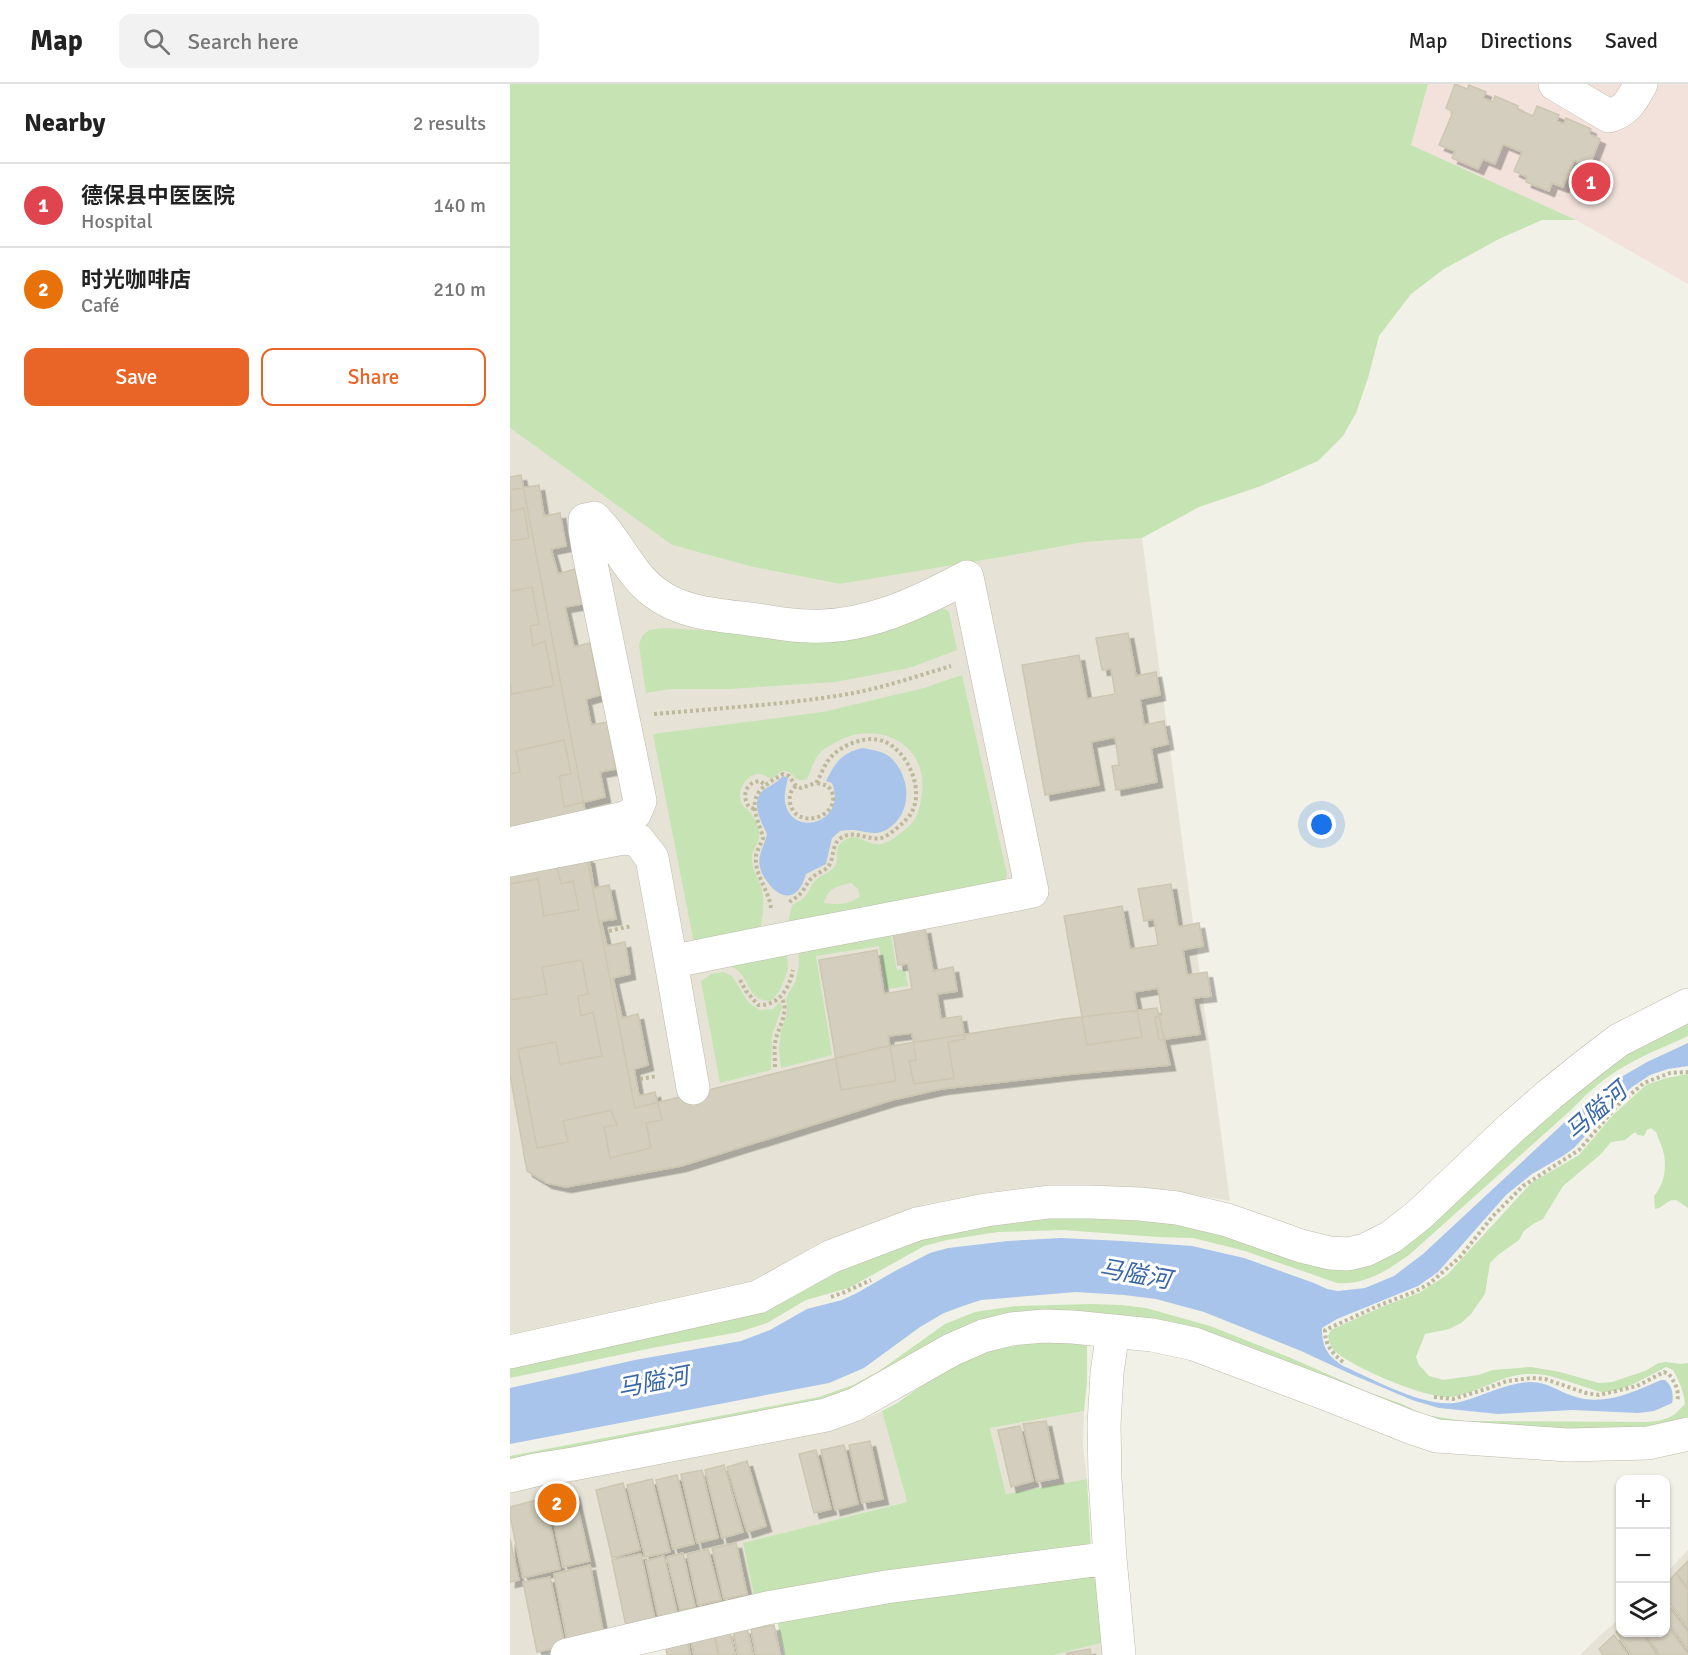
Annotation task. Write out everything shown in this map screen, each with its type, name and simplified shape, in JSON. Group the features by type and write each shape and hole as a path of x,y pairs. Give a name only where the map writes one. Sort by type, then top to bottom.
{"street":[{"path":"1555,84 1609,116 1621,112 1630,104 1641,84"},
{"path":"510,844 624,818 635,813 640,801 585,530 585,520 594,518 603,526 635,574 654,592 682,608 717,616 808,626 831,626 861,621 899,609 967,577 1032,891 671,962"},
{"path":"510,860 623,838 638,840 652,858 693,1088"},
{"path":"510,1352 758,1297 830,1257 917,1224 1037,1203 1090,1202 1178,1208 1227,1220 1301,1246 1330,1253 1348,1254 1365,1250 1391,1237 1419,1215 1549,1095 1619,1040 1688,1005"},
{"path":"510,1476 826,1415 856,1404 951,1350 983,1336 1011,1329 1044,1326 1152,1335 1194,1344 1437,1436 1568,1445 1648,1443 1688,1434"},
{"path":"1113,1331 1107,1373 1104,1425 1110,1558 1119,1655"},
{"path":"567,1655 778,1606 885,1587 1110,1558"}],"path":[{"path":"623,717 732,708 850,694 983,655"},
{"path":"777,940 790,900 799,895 811,878 828,867 836,843 841,837 851,834 881,838 903,823 912,813 916,796 915,782 905,760 883,741 856,742 834,753 825,764 816,783"},
{"path":"777,940 771,926 771,906 756,868 756,853 763,834 754,808 755,799 764,786 783,774 789,776 796,786 801,788 816,783 824,784 832,794 831,806 820,817 804,819 792,809 789,794 796,786"},
{"path":"754,808 749,807 746,803 747,788 756,781 760,781 764,786"},
{"path":"775,1067 777,1031 785,1014 784,1001 781,997"},
{"path":"830,1297 845,1293 874,1278"}],"shaded area":[{"path":"1428,84 1688,84 1688,284 1576,220 1411,145"},
{"path":"510,428 672,545 753,567 840,584 1085,542 1142,538 1230,1201 1163,1189 1030,1187 990,1192 926,1204 866,1225 812,1249 755,1280 510,1334"},
{"path":"882,1411 907,1502 743,1543 755,1601 537,1655 510,1655 510,1484 843,1427"},
{"path":"1084,1411 1083,1444 1087,1479 1006,1494 990,1428"},
{"path":"1688,1550 1688,1655 1580,1655 1616,1622 1616,1637 1670,1637 1670,1569"},
{"path":"1105,1642 1107,1655 1053,1655"}],"green space":[{"path":"510,84 1428,84 1411,145 1576,220 1542,220 1499,239 1444,269 1411,294 1379,336 1356,413 1343,436 1318,461 1261,486 1199,507 1142,538 1085,542 840,584 753,567 672,545 510,428"},
{"path":"945,609 949,612 957,650 909,668 835,682 730,689 670,689 646,693 639,645 642,636 649,630 665,628 712,631"},
{"path":"962,675 1007,874 1005,881 788,923 792,905 804,898 815,881 835,866 837,850 843,841 856,838 873,844 888,842 911,824 919,810 922,776 917,761 909,749 884,735 869,733 854,735 838,741 821,752 807,779 799,780 788,771 784,771 771,779 758,774 746,780 741,788 741,802 753,816 759,833 759,840 752,859 763,896 759,936 696,943 693,938 653,734 823,712 924,688","holes":["851,883 858,889 860,896 848,903 824,903 828,894 837,887"]},
{"path":"890,931 897,970 905,969 908,986 886,989 879,946 816,956 832,1055 781,1068 779,1049 781,1029 787,1014 786,998 796,980 799,965 798,945"},
{"path":"784,946 788,962 785,979 771,1001 758,998 750,990 741,974 723,962 710,966 698,974 697,970 701,963 731,955"},
{"path":"723,972 732,976 749,1003 760,1010 773,1009 780,1002 782,1008 772,1035 771,1070 720,1083 701,981 711,974"},
{"path":"1688,1020 1688,1036 1648,1054 1603,1080 1409,1255 1384,1271 1357,1282 1337,1283 1245,1251 1193,1238 1063,1230 998,1232 924,1246 849,1288 806,1300 767,1323 739,1332 510,1378 510,1365 812,1283 923,1235 1003,1218 1147,1217 1192,1224 1331,1266 1603,1066"},
{"path":"1688,1074 1688,1208 1674,1200 1655,1209 1654,1196 1661,1186 1665,1169 1663,1150 1656,1132 1651,1128 1644,1136 1635,1132 1625,1140 1611,1142 1601,1154 1563,1186 1543,1219 1524,1231 1519,1240 1490,1263 1485,1294 1471,1314 1461,1323 1449,1329 1425,1334 1416,1357 1419,1365 1429,1376 1443,1380 1478,1375 1493,1370 1531,1367 1599,1383 1612,1382 1645,1371 1659,1363 1688,1363 1688,1423 1645,1431 1444,1428 1075,1317 820,1407 510,1469 510,1456 819,1397 853,1385 879,1371 945,1324 975,1312 1015,1306 1092,1304 1146,1308 1210,1326 1425,1415 1465,1421 1646,1422 1668,1418 1685,1404 1682,1390 1673,1370 1666,1367 1636,1383 1611,1391 1598,1391 1553,1377 1532,1374 1510,1377 1459,1395 1438,1396 1390,1381 1345,1359 1330,1345 1328,1336 1331,1330 1419,1293 1447,1275 1531,1183 1579,1155 1613,1115 1646,1085"},
{"path":"1049,1340 1087,1344 1084,1411 990,1428 1006,1494 1087,1479 1091,1549 755,1601 743,1543 907,1502 882,1411 946,1369 987,1351"},
{"path":"1088,1574 1097,1584 1105,1642 1053,1655 785,1655 776,1616"}],"water":[{"path":"863,748 884,753 897,765 906,785 905,806 901,815 895,823 882,832 840,831 832,838 826,864 806,874 803,883 794,894 783,895 772,887 760,867 760,854 767,834 757,809 758,797 783,776 788,778 785,802 789,813 797,820 807,823 817,821 826,816 832,808 835,797 832,783 826,781 833,768 845,755"},
{"name":"马隘河","path":"1688,1043 1688,1066 1650,1075 1632,1087 1608,1109 1574,1148 1532,1174 1506,1195 1438,1272 1418,1286 1337,1319 1322,1328 1326,1350 1343,1366 1400,1392 1432,1402 1460,1402 1503,1387 1530,1382 1547,1385 1585,1399 1607,1399 1665,1380 1672,1390 1672,1403 1654,1411 1638,1413 1573,1410 1498,1414 1439,1408 1412,1400 1301,1351 1204,1312 1156,1299 1076,1292 981,1300 944,1313 920,1327 864,1368 829,1383 510,1444 510,1388 635,1360 741,1341 770,1330 807,1309 842,1300 930,1253 948,1248 1061,1238 1192,1246 1244,1258 1327,1289 1338,1291 1365,1288 1394,1276 1423,1254 1566,1121 1623,1076"}],"building":[{"path":"1455,84 1467,89 1469,85 1486,92 1483,98 1493,102 1495,96 1518,106 1517,109 1533,116 1537,106 1559,115 1557,121 1564,124 1566,118 1591,129 1589,134 1600,139 1589,167 1574,160 1563,187 1552,183 1549,191 1526,182 1527,177 1514,171 1522,152 1503,144 1495,164 1483,159 1478,169 1452,158 1455,151 1439,145 1453,112 1446,108"},
{"path":"521,475 587,821 510,835 510,477"},
{"path":"539,485 544,516 560,513 566,546 551,549 558,574 575,569 582,604 565,607 574,647 590,643 600,695 586,699 591,725 607,722 616,769 600,772 605,797 564,807 559,776 571,774 564,740 516,751 520,772 510,774 510,682 512,694 554,686 545,641 533,646 530,626 539,624 532,587 510,591 510,541 529,538 524,508 511,511 510,490"},
{"path":"1128,633 1136,676 1156,672 1160,695 1140,699 1144,725 1164,721 1168,744 1151,748 1157,782 1116,790 1112,766 1119,765 1115,737 1091,742 1099,785 1045,795 1022,665 1079,655 1087,699 1115,694 1111,669 1102,670 1096,638"},
{"path":"586,854 635,1108 878,1048 1063,1019 1157,1008 1170,1065 941,1089 892,1100 681,1166 566,1187 547,1183 527,1171 510,1075 510,868"},
{"path":"589,858 594,888 609,885 616,919 601,921 607,946 625,942 630,974 613,978 622,1018 638,1014 648,1065 634,1069 639,1096 655,1092 662,1120 646,1123 651,1148 610,1158 604,1127 617,1125 611,1110 563,1121 568,1142 537,1148 518,1049 556,1042 560,1064 602,1056 593,1012 581,1016 578,996 588,994 582,960 542,967 547,994 510,1000 510,884 538,879 544,916 579,910 573,881 561,884 556,863"},
{"path":"1171,884 1178,927 1199,923 1203,946 1183,950 1187,975 1207,972 1211,996 1193,998 1200,1034 1159,1040 1155,1017 1162,1015 1158,988 1134,992 1142,1037 1087,1045 1064,916 1122,906 1130,949 1158,945 1154,919 1144,921 1138,889"},
{"path":"925,928 933,971 953,967 957,991 937,994 941,1019 961,1016 965,1039 948,1042 954,1078 914,1084 909,1061 916,1060 912,1033 888,1036 896,1081 841,1090 819,960 877,950 884,994 912,989 908,964 898,965 893,933"},
{"path":"1046,1421 1058,1478 1037,1482 1023,1424"},
{"path":"1020,1426 1033,1481 1011,1487 998,1430"},
{"path":"870,1441 883,1499 862,1503 849,1445"},
{"path":"844,1445 858,1504 835,1510 821,1450"},
{"path":"816,1450 831,1509 814,1513 799,1454"},
{"path":"747,1461 766,1526 747,1532 727,1467"},
{"path":"724,1465 743,1532 722,1538 705,1470"},
{"path":"702,1470 718,1538 697,1543 681,1474"},
{"path":"677,1475 694,1544 673,1549 656,1480"},
{"path":"652,1479 670,1552 645,1557 627,1485"},
{"path":"623,1483 640,1550 612,1558 596,1490"},
{"path":"574,1492 590,1561 563,1567 549,1498"},
{"path":"544,1498 560,1569 523,1578 510,1507"},
{"path":"510,1539 519,1580 510,1582"},
{"path":"736,1543 747,1594 724,1599 712,1548"},
{"path":"708,1549 721,1600 698,1605 687,1554"},
{"path":"683,1553 695,1607 680,1610 667,1557"},
{"path":"641,1554 655,1620 626,1626 612,1560"},
{"path":"664,1556 677,1613 658,1616 646,1561"},
{"path":"1688,1561 1688,1588 1676,1573"},
{"path":"590,1565 604,1636 568,1645 554,1574"},
{"path":"1676,1573 1688,1590 1688,1627 1670,1603 1670,1580"},
{"path":"550,1577 565,1646 537,1652 523,1582"},
{"path":"1670,1608 1688,1632 1688,1649 1670,1625"},
{"path":"774,1625 780,1655 756,1655 751,1629"},
{"path":"747,1628 753,1655 738,1655 733,1631"},
{"path":"1670,1629 1688,1654 1688,1655 1660,1655 1647,1637 1670,1637"},
{"path":"730,1631 735,1655 719,1655 715,1634"},
{"path":"714,1634 718,1655 694,1655 691,1638"},
{"path":"1614,1635 1628,1655 1603,1655 1599,1649"},
{"path":"1619,1637 1644,1637 1657,1655 1632,1655"},
{"path":"687,1638 690,1655 667,1655 665,1643"},
{"path":"1090,1649 1091,1655 1067,1655 1067,1653"}],"place":[{"name":"德保县中医医院","path":"1591,182"},
{"name":"时光咖啡店","path":"557,1503"}]}
